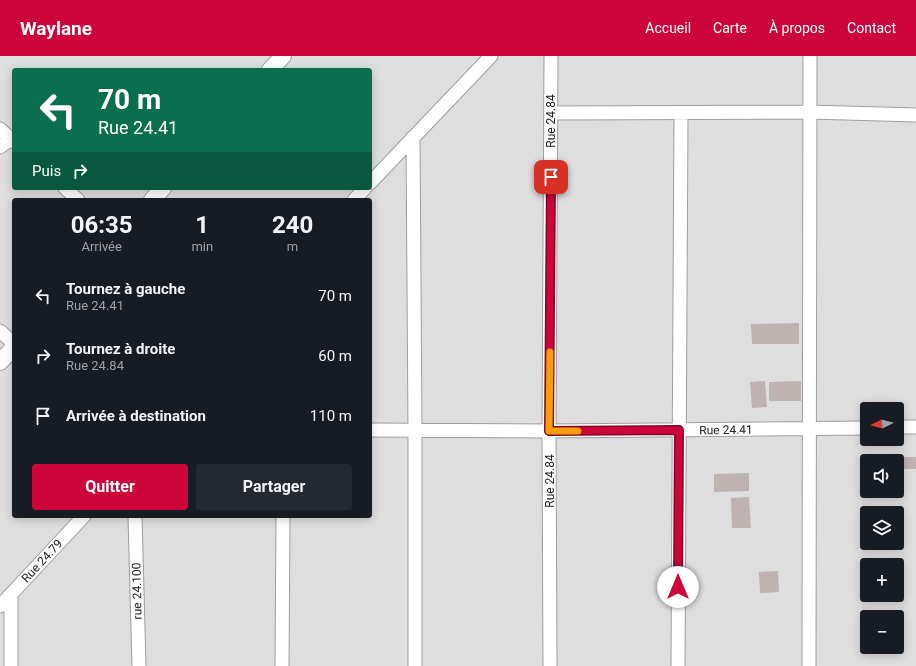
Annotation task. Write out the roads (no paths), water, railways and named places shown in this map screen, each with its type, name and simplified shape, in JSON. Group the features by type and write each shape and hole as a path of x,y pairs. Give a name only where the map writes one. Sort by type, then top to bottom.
{"street":[{"path":"272,68 282,56"},
{"path":"372,181 491,56"},
{"name":"Rue 24.84","path":"550,666 549,431 551,56"},
{"path":"808,666 810,56"},
{"path":"551,113 681,114 810,112 916,115"},
{"path":"678,666 681,114"},
{"path":"0,129 12,141 0,147"},
{"path":"413,137 415,666"},
{"path":"67,190 76,198"},
{"path":"154,198 161,190"},
{"path":"356,198 363,190"},
{"path":"0,331 12,343"},
{"path":"0,362 12,347"},
{"path":"904,427 916,427"},
{"name":"Rue 24.41","path":"372,430 549,431 860,428"},
{"name":"Rue 24.79","path":"0,606 82,518"},
{"name":"rue 24.100","path":"135,518 139,666"},
{"path":"282,666 283,518"},
{"path":"11,595 11,666"}]}
